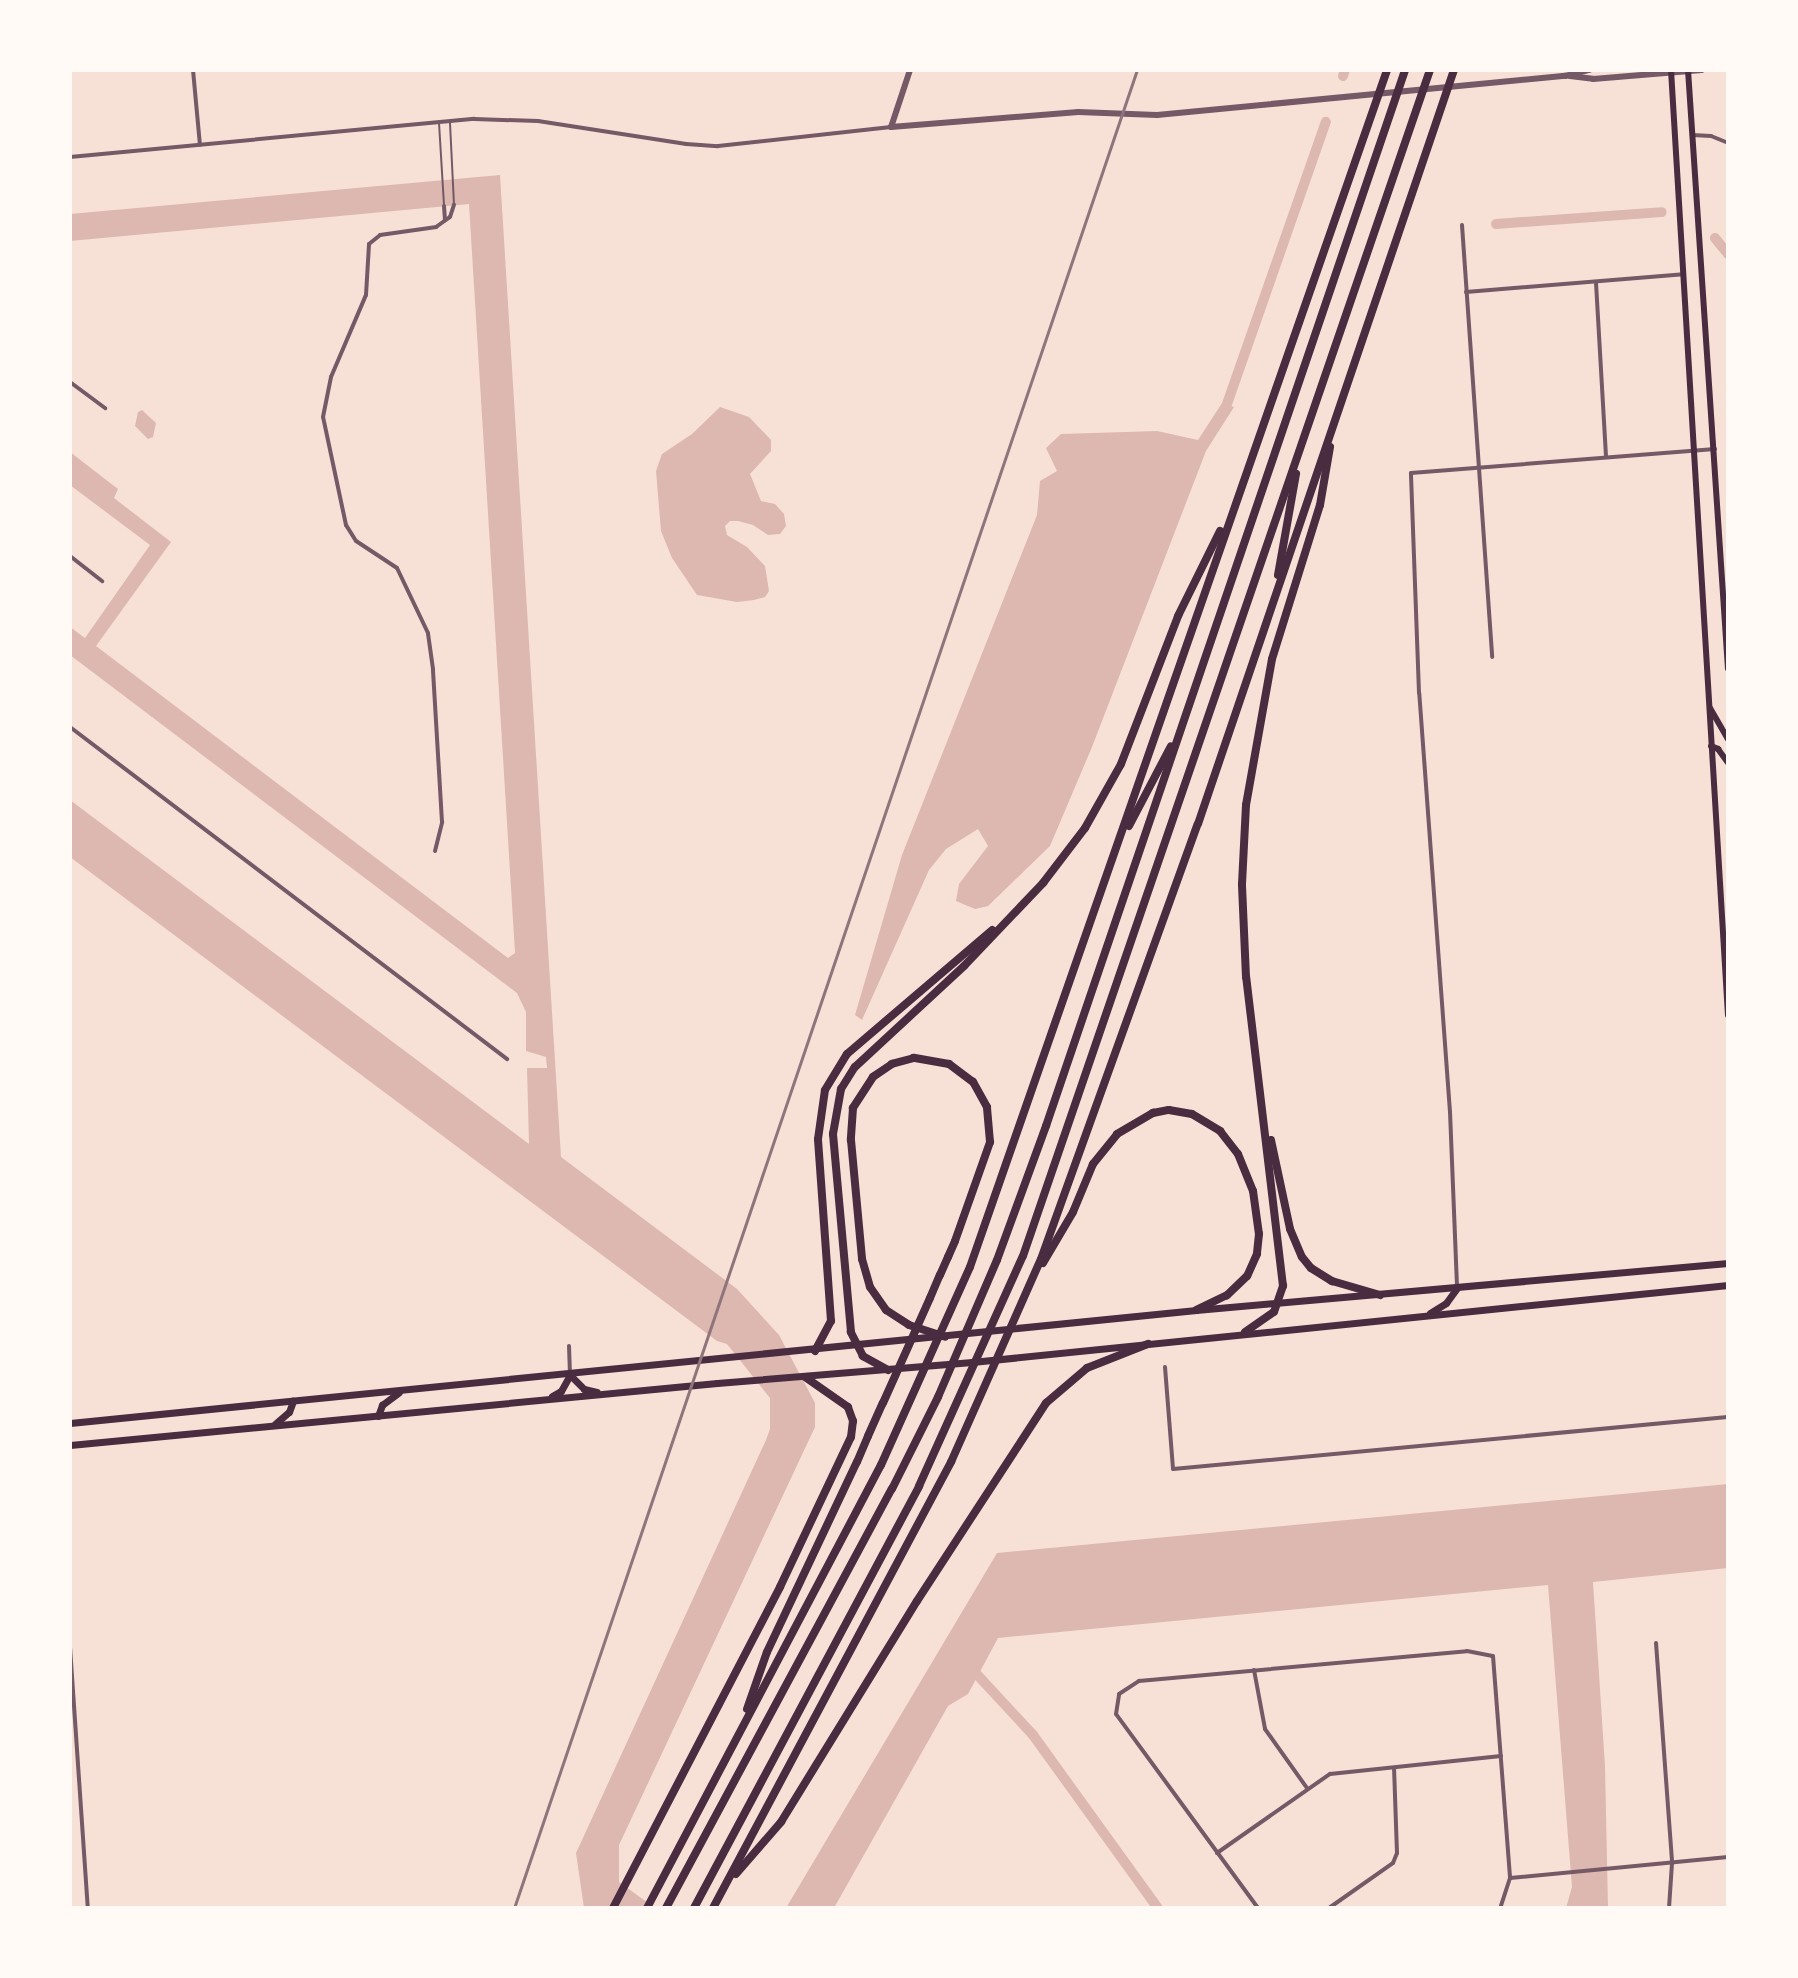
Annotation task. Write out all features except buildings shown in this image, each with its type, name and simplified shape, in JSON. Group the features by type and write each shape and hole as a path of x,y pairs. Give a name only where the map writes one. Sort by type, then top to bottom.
{"highway":[{"path":"647,1908 913,1399 957,1297 1012,1154 1387,70"},
{"path":"666,1908 881,1511 938,1397 983,1294 1042,1138 1405,70"},
{"path":"694,1908 909,1507 964,1395 1008,1291 1072,1120 1430,70"},
{"path":"713,1908 908,1546 984,1392 1029,1289 1184,862 1454,70"},
{"path":"1245,1332 1269,1316 1280,1303 1283,1279 1244,960 1242,875 1246,805 1272,659 1320,505 1335,419"},
{"path":"1273,603 1302,445"},
{"path":"888,1370 868,1360 856,1346 850,1327 833,1143 838,1098 855,1067 964,966 1065,857 1105,796 1128,749 1178,616 1238,494"},
{"path":"1116,852 1184,721"},
{"path":"815,1351 831,1321 818,1131 828,1083 835,1067 1017,910"},
{"path":"738,1735 767,1652 883,1403 930,1298 990,1142 990,1120 982,1094 963,1072 935,1059 914,1058 892,1064 873,1077 853,1108 851,1140 862,1259 870,1287 886,1310 909,1325 946,1337"},
{"path":"1029,1289 1073,1212 1093,1164 1111,1140 1145,1116 1176,1111 1207,1121 1227,1139 1250,1182 1259,1224 1257,1254 1247,1276 1227,1295 1196,1310"},
{"path":"1265,1118 1290,1229 1302,1257 1311,1268 1332,1281 1380,1295"},
{"path":"725,1887 781,1822 909,1614 1046,1403 1087,1368 1148,1344"},
{"path":"613,1908 774,1599 851,1437 853,1421 848,1407 805,1377"}],"main road":[{"path":"1688,71 1726,592 1728,669"},
{"path":"1672,72 1728,1015"},
{"path":"1709,705 1728,739"},
{"path":"1711,746 1718,749 1728,763"},
{"path":"1724,941 1728,950"},
{"path":"70,1423 815,1351 1196,1310 1728,1263"},
{"path":"70,1445 717,1383 888,1370 1728,1285"},
{"path":"1428,1314 1446,1303 1457,1288"},
{"path":"570,1375 584,1389 603,1394"},
{"path":"546,1399 561,1391 570,1375"},
{"path":"378,1416 382,1405 401,1391"},
{"path":"273,1426 289,1412 293,1401"}],"street":[{"path":"193,70 200,145"},
{"path":"891,127 910,70"},
{"path":"70,157 450,121 538,121 686,144 718,146 891,127 1078,112 1157,115 1565,76 1589,70"},
{"path":"1565,76 1593,79 1702,70"},
{"path":"1692,135 1711,136 1728,143"},
{"path":"435,851 442,822 428,633 397,568 356,541 346,525 323,417 331,377 366,295 369,244 380,235 430,229 445,220 454,205"},
{"path":"444,206 445,220"},
{"path":"1462,225 1492,657"},
{"path":"1466,292 1684,274"},
{"path":"1596,283 1606,457"},
{"path":"70,382 105,408"},
{"path":"1457,1288 1450,1112 1419,691 1411,473 1715,449"},
{"path":"70,556 102,581"},
{"path":"70,727 507,1059"},
{"path":"569,1346 570,1375"},
{"path":"1165,1367 1173,1469 1728,1417"},
{"path":"1656,1643 1672,1863 1669,1908"},
{"path":"70,1647 88,1908"},
{"path":"1258,1908 1116,1714 1119,1694 1139,1681 1467,1651 1493,1656 1510,1878 1500,1908"},
{"path":"1254,1670 1265,1729 1307,1788"},
{"path":"1217,1853 1330,1774 1501,1756"},
{"path":"1329,1908 1393,1863 1397,1853 1394,1768"},
{"path":"1510,1878 1728,1857"}],"lane":[{"path":"450,121 454,205"},
{"path":"439,122 444,206"}],"shaded area":[{"path":"500,175 561,1157 737,1289 779,1335 815,1403 815,1427 619,1845 619,1882 655,1908 584,1908 576,1853 766,1440 770,1429 770,1398 727,1344 717,1341 70,857 70,800 529,1144 527,1068 547,1068 546,1057 526,1051 526,1012 517,993 70,655 70,627 85,638 150,545 70,485 70,452 118,489 114,498 171,542 96,646 508,958 515,953 469,204 70,241 70,214"},
{"path":"1222,403 1234,407 1206,451 1092,747 1050,846 988,906 975,909 956,901 959,884 988,846 978,829 946,849 929,870 862,1020 855,1015 902,855 1037,515 1040,481 1057,471 1046,448 1061,434 1157,431 1198,440"},
{"path":"720,407 749,417 771,440 771,451 750,474 761,501 775,504 784,514 786,526 780,534 768,535 753,525 738,521 730,521 725,526 727,535 747,547 765,566 769,591 765,597 754,600 737,602 697,595 672,558 661,531 656,471 662,454 692,434"},
{"path":"142,410 156,423 153,437 148,439 135,426 138,412"},
{"path":"1728,1484 1728,1568 1593,1582 1605,1766 1608,1908 1566,1908 1572,1887 1548,1585 998,1638 968,1694 948,1706 834,1908 786,1908 997,1553"}],"waterway":[{"path":"1343,76 1345,70"},
{"path":"1227,404 1326,122"},
{"path":"1496,224 1662,212"},
{"path":"1715,238 1728,254"},
{"path":"971,1668 1033,1735 1158,1908"}],"railway":[{"path":"514,1908 1137,70"}]}
